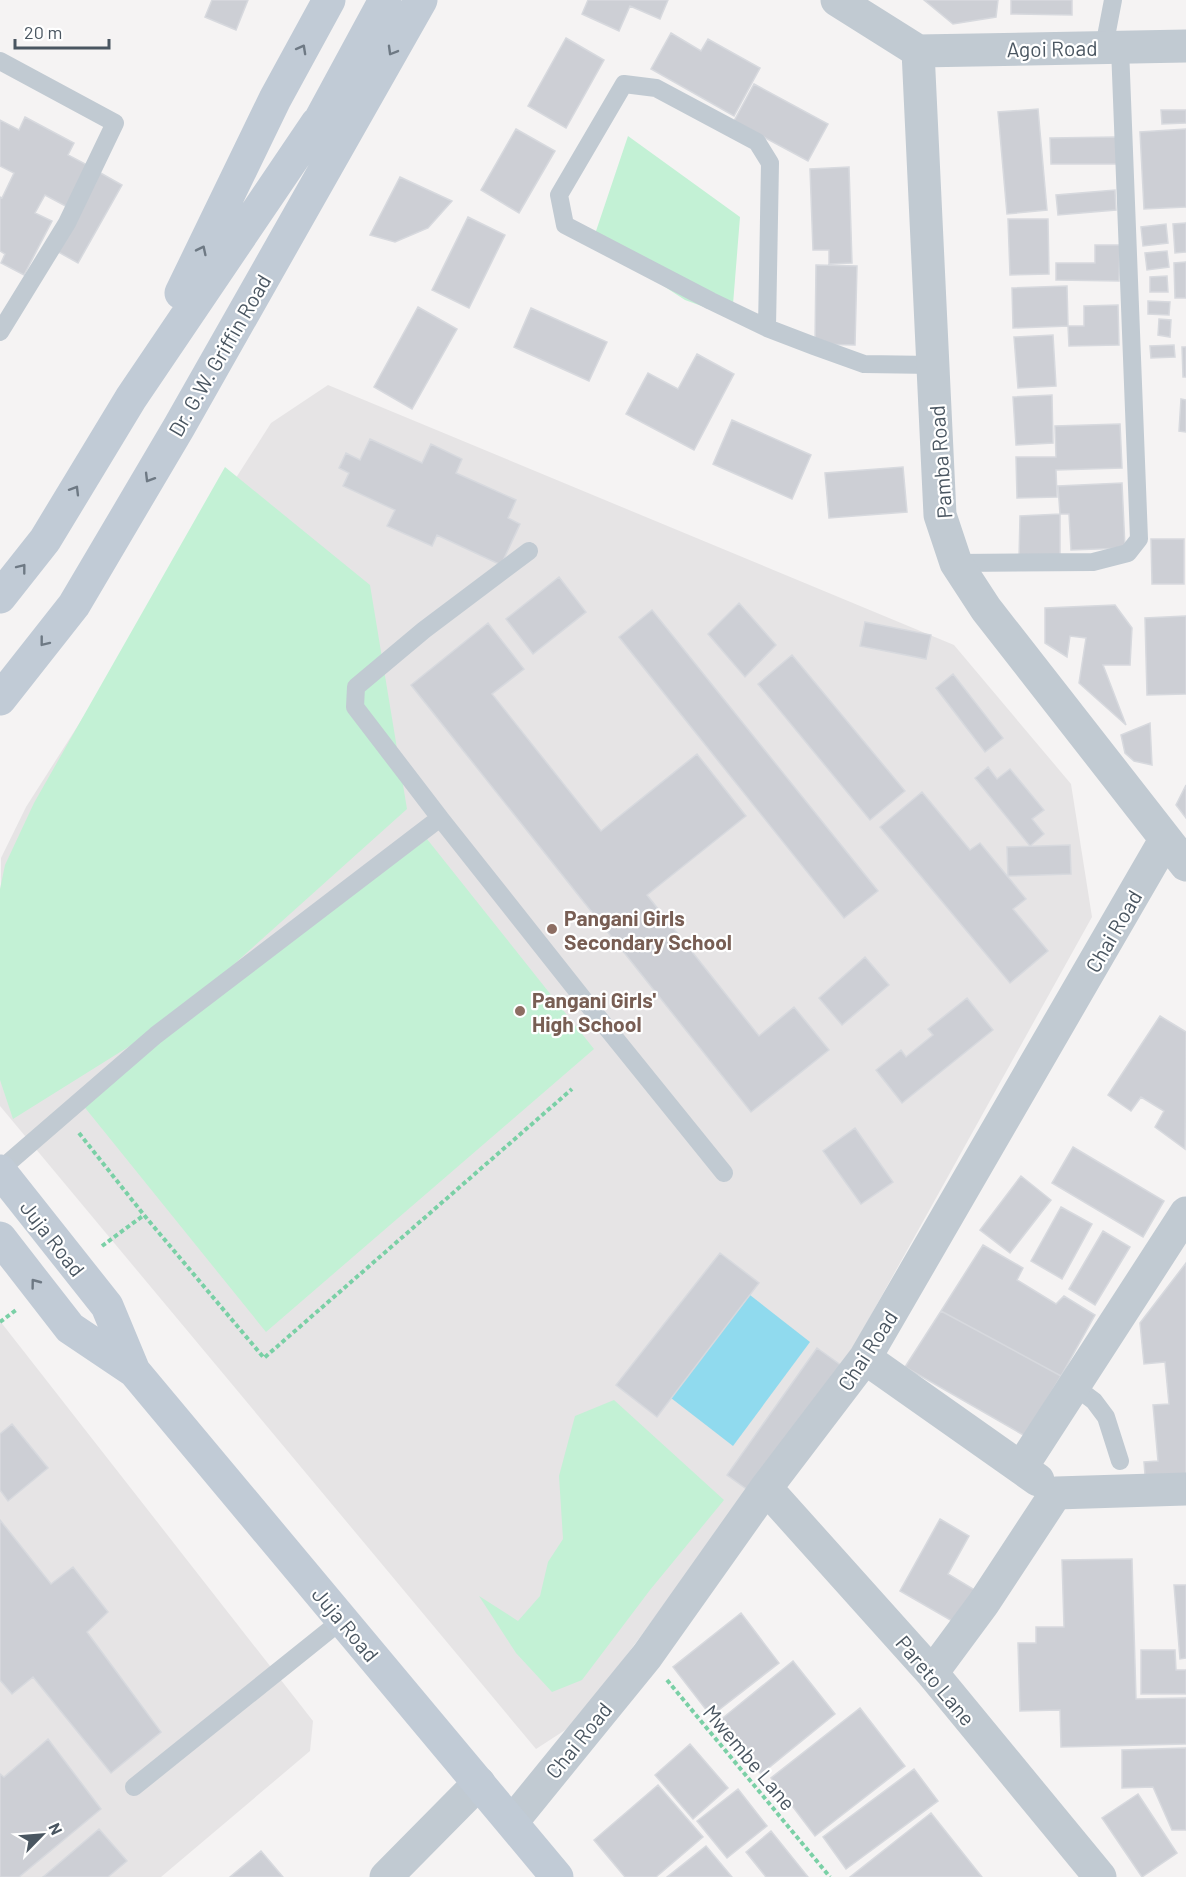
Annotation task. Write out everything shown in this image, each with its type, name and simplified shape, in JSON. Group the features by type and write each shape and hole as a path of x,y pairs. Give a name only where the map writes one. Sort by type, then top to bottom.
{"main road":[{"name":"Dr. G.W. Griffin Road","path":"131,398 275,99 329,0"},
{"path":"178,428 317,123 385,0"},
{"name":"Dr. G.W. Griffin Road","path":"0,699 74,605 178,428 421,0"},
{"name":"Dr. G.W. Griffin Road","path":"0,597 45,540 131,398 317,123"},
{"name":"Juja Road","path":"0,1170 107,1306 134,1371"},
{"name":"Juja Road","path":"0,1238 70,1328 134,1371 557,1877"}],"street":[{"path":"837,0 918,51"},
{"name":"Agoi Road","path":"918,51 1186,46"},
{"name":"Pamba Road","path":"918,51 940,515 956,563 986,609 1186,866"},
{"name":"Chai Road","path":"512,1822 647,1656 766,1488 865,1358 1165,840"},
{"path":"1021,1468 1186,1213"},
{"path":"865,1358 1056,1493 1186,1489"},
{"name":"Pareto Lane","path":"766,1488 932,1673 1100,1877"},
{"path":"932,1673 982,1604 1056,1493"},
{"path":"388,1876 478,1783"}],"lane":[{"path":"956,563 1094,562 1128,553 1139,539 1112,47 1113,0"},
{"path":"0,61 115,123 67,223 0,332"},
{"path":"767,328 770,163 757,142 656,88 624,84 559,195 565,225 767,328 864,364 933,365"},
{"path":"529,551 424,630 356,687 355,707 585,1002 724,1173"},
{"path":"0,1170 156,1035 440,818"},
{"path":"1074,1386 1094,1401 1106,1417 1120,1461"},
{"path":"134,1787 342,1620"}],"path":[{"path":"65,1115 144,1215 264,1358 572,1089"},
{"path":"97,1250 144,1215"},
{"path":"0,1322 22,1305"},
{"name":"Mwembe Lane","path":"647,1656 830,1877"}],"shaded area":[{"name":"Pangani Girls' High School","path":"328,385 954,645 1071,784 1092,917 845,1362 576,1723 536,1749 0,1106 1,858 26,807 271,423"},
{"path":"0,1321 313,1721 310,1751 161,1877 0,1877"}],"green space":[{"path":"628,136 740,217 732,317 685,300 593,240"},
{"path":"225,467 370,585 407,809 173,1019 13,1119 0,1080 0,889 5,865 34,803"},
{"path":"427,839 594,1049 266,1332 78,1099"},
{"path":"614,1400 724,1500 650,1590 582,1680 552,1692 516,1653 479,1596 518,1621 540,1596 548,1562 563,1539 559,1476 575,1416"}],"water":[{"path":"750,1295 810,1342 733,1446 671,1398"}],"building":[{"path":"212,0 248,0 236,30 205,17"},
{"path":"588,0 668,0 660,19 630,6 619,31 582,14"},
{"path":"924,0 998,0 996,17 953,24"},
{"path":"1011,0 1072,0 1072,15 1011,14"},
{"path":"671,33 701,51 708,39 760,68 734,116 651,69"},
{"path":"566,38 604,60 566,128 528,106"},
{"path":"754,84 828,124 808,161 734,121"},
{"path":"1038,109 1047,210 1007,214 998,112"},
{"path":"1161,110 1186,110 1186,123 1162,124"},
{"path":"25,117 74,143 68,155 91,167 71,209 45,195 35,213 52,221 24,275 1,263 5,254 0,251 0,197 2,198 14,173 0,166 0,120 19,130"},
{"path":"516,129 555,151 519,213 481,190"},
{"path":"1186,129 1186,207 1144,209 1140,132"},
{"path":"1116,137 1117,164 1051,164 1050,138"},
{"path":"849,167 852,263 829,264 829,250 813,250 810,169"},
{"path":"97,171 122,185 78,263 53,249"},
{"path":"400,177 452,201 428,228 395,242 370,235"},
{"path":"1115,190 1116,210 1058,215 1056,195"},
{"path":"468,217 505,235 469,308 432,290"},
{"path":"1008,219 1048,219 1049,274 1010,275"},
{"path":"1186,223 1186,252 1175,253 1173,224"},
{"path":"1166,224 1168,243 1143,246 1141,227"},
{"path":"1095,245 1120,245 1119,281 1056,280 1056,263 1095,263"},
{"path":"1167,251 1169,267 1147,270 1145,253"},
{"path":"1186,262 1186,298 1175,298 1174,263"},
{"path":"816,265 857,266 855,345 815,344"},
{"path":"1167,276 1168,292 1150,292 1150,277"},
{"path":"1067,286 1068,326 1013,328 1012,288"},
{"path":"1148,301 1170,302 1169,315 1148,314"},
{"path":"1118,305 1119,345 1069,346 1068,326 1084,326 1084,306"},
{"path":"418,307 457,329 412,409 374,387"},
{"path":"531,308 607,342 589,381 514,347"},
{"path":"1159,319 1171,320 1170,337 1158,335"},
{"path":"1053,335 1056,386 1018,388 1014,337"},
{"path":"1174,345 1175,357 1151,358 1150,346"},
{"path":"1182,347 1186,347 1186,377 1183,377"},
{"path":"697,354 734,374 694,450 626,414 648,373 678,389"},
{"path":"1052,395 1053,443 1016,445 1013,397"},
{"path":"1181,399 1186,400 1186,432 1179,431"},
{"path":"732,420 811,455 792,499 713,464"},
{"path":"1120,424 1122,468 1056,470 1057,497 1017,498 1016,457 1056,457 1055,426"},
{"path":"370,439 422,463 431,444 462,459 456,473 516,500 508,518 520,524 501,565 437,535 432,546 387,526 395,510 343,486 349,473 339,468 346,453 360,460"},
{"path":"903,467 907,512 829,518 825,473"},
{"path":"1122,483 1125,548 1071,550 1069,514 1060,514 1058,486"},
{"path":"1060,514 1060,559 1019,559 1020,516"},
{"path":"1151,539 1184,539 1184,584 1152,584"},
{"path":"559,577 586,612 533,654 506,619"},
{"path":"739,603 776,645 745,677 708,634"},
{"path":"1115,605 1132,628 1130,665 1103,665 1126,725 1079,683 1086,638 1070,636 1067,657 1045,643 1045,608"},
{"path":"652,610 878,891 844,918 619,637"},
{"path":"1186,616 1186,694 1147,695 1145,618"},
{"path":"865,622 931,635 926,659 860,646"},
{"path":"488,623 524,669 492,694 601,831 697,754 746,816 647,895 759,1036 794,1007 829,1050 751,1112 411,685"},
{"path":"792,655 905,791 870,820 758,684"},
{"path":"953,674 1003,738 985,752 936,688"},
{"path":"1150,723 1152,765 1134,761 1125,753 1121,735"},
{"path":"988,767 997,779 1010,769 1044,810 1032,819 1044,834 1030,846 975,778"},
{"path":"1186,785 1186,818 1176,805"},
{"path":"922,792 970,850 980,843 1026,899 1013,909 1048,951 1010,983 880,827"},
{"path":"1070,845 1071,874 1008,876 1007,847"},
{"path":"865,957 889,985 842,1025 819,998"},
{"path":"967,998 993,1030 902,1103 876,1070 901,1050 906,1057 933,1035 928,1029"},
{"path":"1160,1016 1186,1032 1185,1149 1155,1127 1164,1111 1141,1097 1131,1111 1108,1095"},
{"path":"855,1128 893,1182 861,1204 823,1151"},
{"path":"1073,1147 1164,1201 1143,1237 1052,1183"},
{"path":"1021,1176 1051,1200 1010,1253 980,1230"},
{"path":"1061,1207 1092,1224 1062,1279 1031,1261"},
{"path":"1103,1231 1130,1247 1095,1305 1069,1289"},
{"path":"983,1245 1023,1268 1017,1280 1056,1304 1064,1296 1095,1315 1061,1376 941,1311"},
{"path":"720,1253 759,1283 657,1417 616,1385"},
{"path":"1186,1263 1186,1485 1146,1488 1144,1462 1158,1461 1153,1405 1169,1404 1165,1362 1144,1364 1140,1323"},
{"path":"941,1311 1061,1376 1025,1436 905,1367"},
{"path":"817,1348 842,1366 752,1493 727,1475"},
{"path":"12,1424 48,1468 8,1501 0,1490 0,1434"},
{"path":"940,1519 969,1536 948,1574 978,1592 959,1625 900,1591"},
{"path":"0,1520 51,1584 73,1567 108,1612 87,1632 161,1732 111,1773 33,1677 12,1694 0,1680"},
{"path":"1132,1559 1136,1699 1186,1698 1186,1744 1061,1747 1060,1710 1020,1711 1018,1643 1036,1643 1036,1627 1064,1627 1062,1560"},
{"path":"1174,1585 1186,1585 1186,1658 1180,1659"},
{"path":"741,1613 779,1663 711,1716 673,1667"},
{"path":"1141,1650 1175,1650 1176,1670 1186,1670 1186,1694 1141,1694"},
{"path":"793,1661 835,1714 761,1774 719,1721"},
{"path":"860,1708 905,1766 815,1836 771,1778"},
{"path":"48,1739 101,1809 19,1877 0,1877 0,1774 4,1777"},
{"path":"690,1744 728,1788 693,1819 655,1775"},
{"path":"1186,1748 1186,1830 1172,1830 1153,1787 1122,1788 1122,1750"},
{"path":"914,1769 938,1801 846,1869 823,1837"},
{"path":"658,1785 703,1837 656,1877 625,1877 594,1840"},
{"path":"738,1789 767,1826 727,1858 697,1821"},
{"path":"1138,1794 1177,1853 1142,1877 1102,1818"},
{"path":"931,1813 982,1877 850,1877"},
{"path":"99,1829 127,1861 108,1877 43,1877"},
{"path":"771,1831 808,1877 766,1877 746,1852"},
{"path":"706,1846 732,1877 667,1877"},
{"path":"261,1851 283,1877 230,1877"}],"place":[{"name":"Pangani Girls Secondary School","path":"552,929"},
{"name":"Pangani Girls' High School","path":"520,1011"}]}
